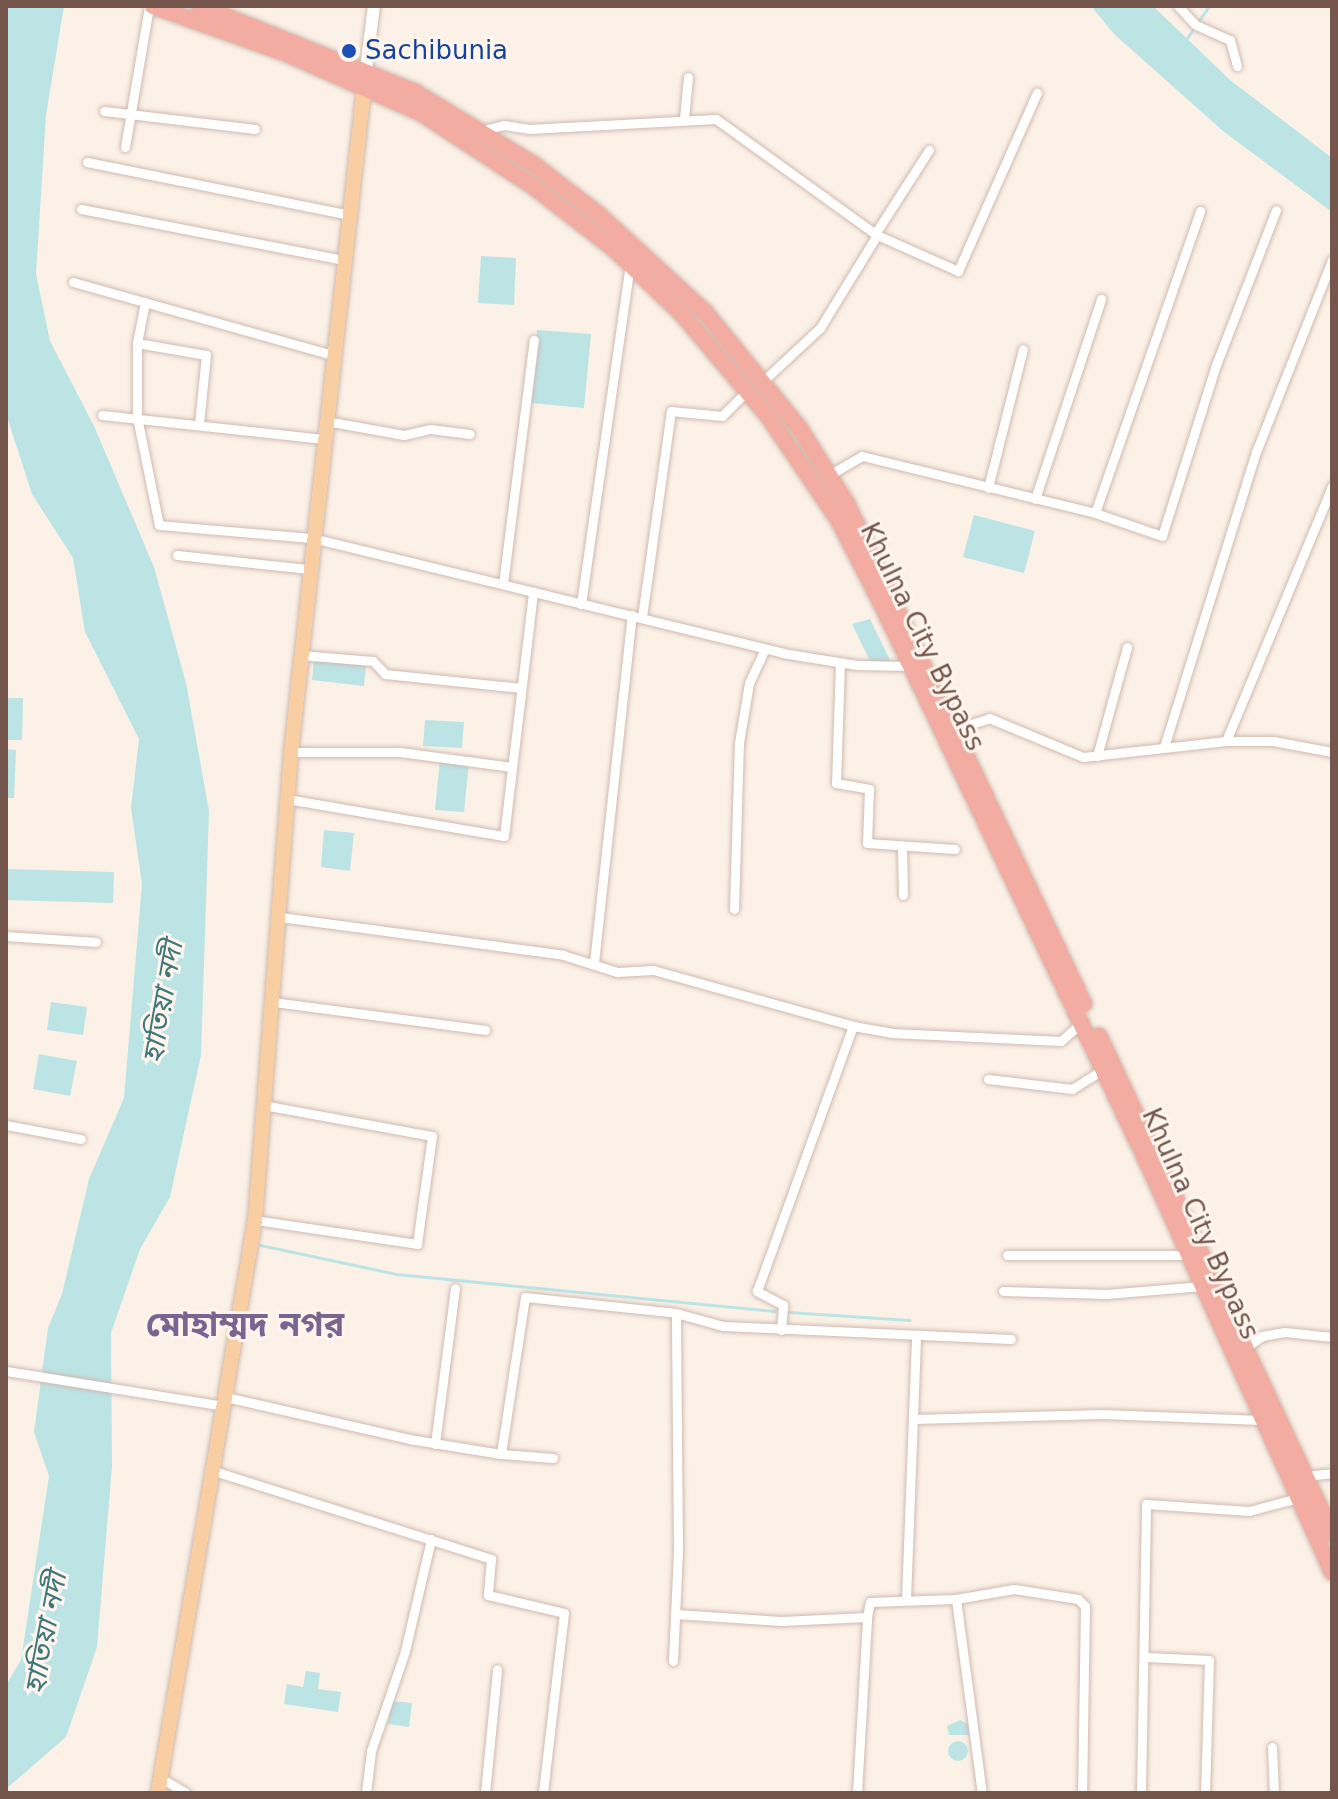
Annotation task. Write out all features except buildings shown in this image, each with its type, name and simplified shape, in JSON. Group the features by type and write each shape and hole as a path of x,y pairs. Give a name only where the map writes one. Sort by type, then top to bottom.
{"highway":[{"name":"Khulna City Bypass","path":"151,6 421,113 534,187 630,264 682,314 747,391 839,521 911,666 1190,1255 1261,1420 1332,1572"},
{"name":"Khulna City Bypass","path":"200,6 366,69 479,131 598,214 705,312 762,382 829,475 956,729 1332,1533"}],"main road":[{"path":"159,1785 255,1220 300,655 366,69"}],"street":[{"path":"125,147 151,6"},
{"path":"366,69 374,6"},
{"path":"1178,6 1196,25 1230,40 1237,66"},
{"path":"684,118 688,77"},
{"path":"479,131 504,125 529,129 684,118 723,121 876,234 958,271 1037,93"},
{"path":"104,111 255,129"},
{"path":"762,382 820,328 929,150"},
{"path":"87,162 350,215"},
{"path":"81,209 344,260"},
{"path":"829,475 862,456 1095,513 1162,536 1216,365 1276,210"},
{"path":"1095,513 1200,211"},
{"path":"1164,747 1256,452 1332,260"},
{"path":"581,604 601,486 620,306 630,264"},
{"path":"73,282 333,355"},
{"path":"1035,499 1101,299"},
{"path":"145,302 137,343 137,417 159,525 312,538 765,648 840,663 911,666"},
{"path":"503,584 534,340"},
{"path":"137,343 206,355 199,424"},
{"path":"988,488 1023,349"},
{"path":"594,963 637,616 671,411 722,416 747,391"},
{"path":"102,415 324,439"},
{"path":"326,421 404,435 430,429 470,434"},
{"path":"1226,741 1332,486"},
{"path":"177,555 309,569"},
{"path":"287,799 504,836 533,592"},
{"path":"1097,756 1127,647"},
{"path":"734,909 739,743 749,683 765,648"},
{"path":"300,655 373,661 385,674 521,688"},
{"path":"840,663 836,783 869,789 869,846 955,849"},
{"path":"956,729 989,718 1074,754 1097,756 1226,741 1273,741 1332,752"},
{"path":"291,752 400,752 512,767"},
{"path":"902,847 903,895"},
{"path":"280,917 417,932 594,963 617,972 653,970 745,992 853,1026 892,1033 1061,1041 1081,1023"},
{"path":"6,936 96,942"},
{"path":"273,1002 485,1030"},
{"path":"781,1330 783,1305 757,1291 853,1026"},
{"path":"988,1079 1072,1089 1103,1070"},
{"path":"255,1220 417,1244 432,1136 263,1105"},
{"path":"6,1125 81,1139"},
{"path":"1007,1255 1190,1255"},
{"path":"1003,1291 1106,1294 1203,1286"},
{"path":"435,1444 455,1288"},
{"path":"501,1454 525,1297 676,1313 723,1326 1011,1339"},
{"path":"673,1661 676,1313"},
{"path":"1245,1348 1262,1336 1285,1332 1332,1337"},
{"path":"906,1599 916,1337"},
{"path":"6,1371 226,1402 435,1444 553,1458"},
{"path":"913,1419 1102,1414 1261,1420"},
{"path":"214,1471 491,1559 488,1595 564,1613 543,1793"},
{"path":"1305,1476 1332,1473"},
{"path":"1141,1793 1147,1657 1146,1504 1249,1511 1298,1498"},
{"path":"366,1793 371,1751 405,1651 431,1539"},
{"path":"857,1793 870,1602 956,1599 1014,1589 1047,1590 1083,1602 1082,1793"},
{"path":"956,1599 982,1793"},
{"path":"675,1614 781,1621 867,1617"},
{"path":"1147,1657 1209,1660 1205,1793"},
{"path":"485,1793 497,1670"},
{"path":"1272,1747 1274,1793"},
{"path":"159,1785 186,1793"}],"water":[{"name":"হাতিয়া নদী","path":"6,6 64,6 46,115 36,274 50,341 94,426 154,567 186,683 209,811 201,1055 170,1197 140,1249 111,1333 112,1466 97,1647 66,1737 6,1789 6,1685 21,1660 49,1476 34,1432 48,1328 62,1294 89,1179 124,1098 142,884 131,808 139,739 85,632 73,558 32,494 6,414"},
{"path":"1091,6 1153,6 1230,80 1332,158 1332,212 1223,131 1114,34"},
{"path":"481,256 516,258 514,305 478,303"},
{"path":"537,330 591,334 584,408 531,403"},
{"path":"974,515 1035,531 1024,573 963,557"},
{"path":"870,619 891,662 871,663 852,624"},
{"path":"314,661 366,666 364,686 312,680"},
{"path":"6,698 23,698 22,740 6,740"},
{"path":"425,720 464,722 462,748 423,746"},
{"path":"6,749 16,750 14,798 6,798"},
{"path":"440,760 469,763 464,812 435,810"},
{"path":"324,830 354,833 350,871 321,867"},
{"path":"6,869 114,872 113,903 6,900"},
{"path":"51,1002 87,1007 83,1035 47,1030"},
{"path":"39,1054 77,1061 70,1096 33,1089"},
{"path":"306,1671 320,1673 318,1689 341,1692 338,1712 284,1704 287,1684 303,1687"},
{"path":"391,1701 412,1703 409,1727 388,1724"},
{"path":"960,1720 971,1726 972,1735 949,1735 947,1726"},
{"path":"958,1741 965,1744 968,1751 965,1758 958,1761 951,1758 948,1751 951,1744"}],"waterway":[{"path":"1185,41 1209,6"},
{"path":"260,1245 396,1274 775,1311"},
{"path":"788,1312 910,1320"}],"place":[{"name":"Sachibunia","path":"349,51"}],"district":[{"name":"মোহাম্মদ নগর","path":"245,1325"}]}
